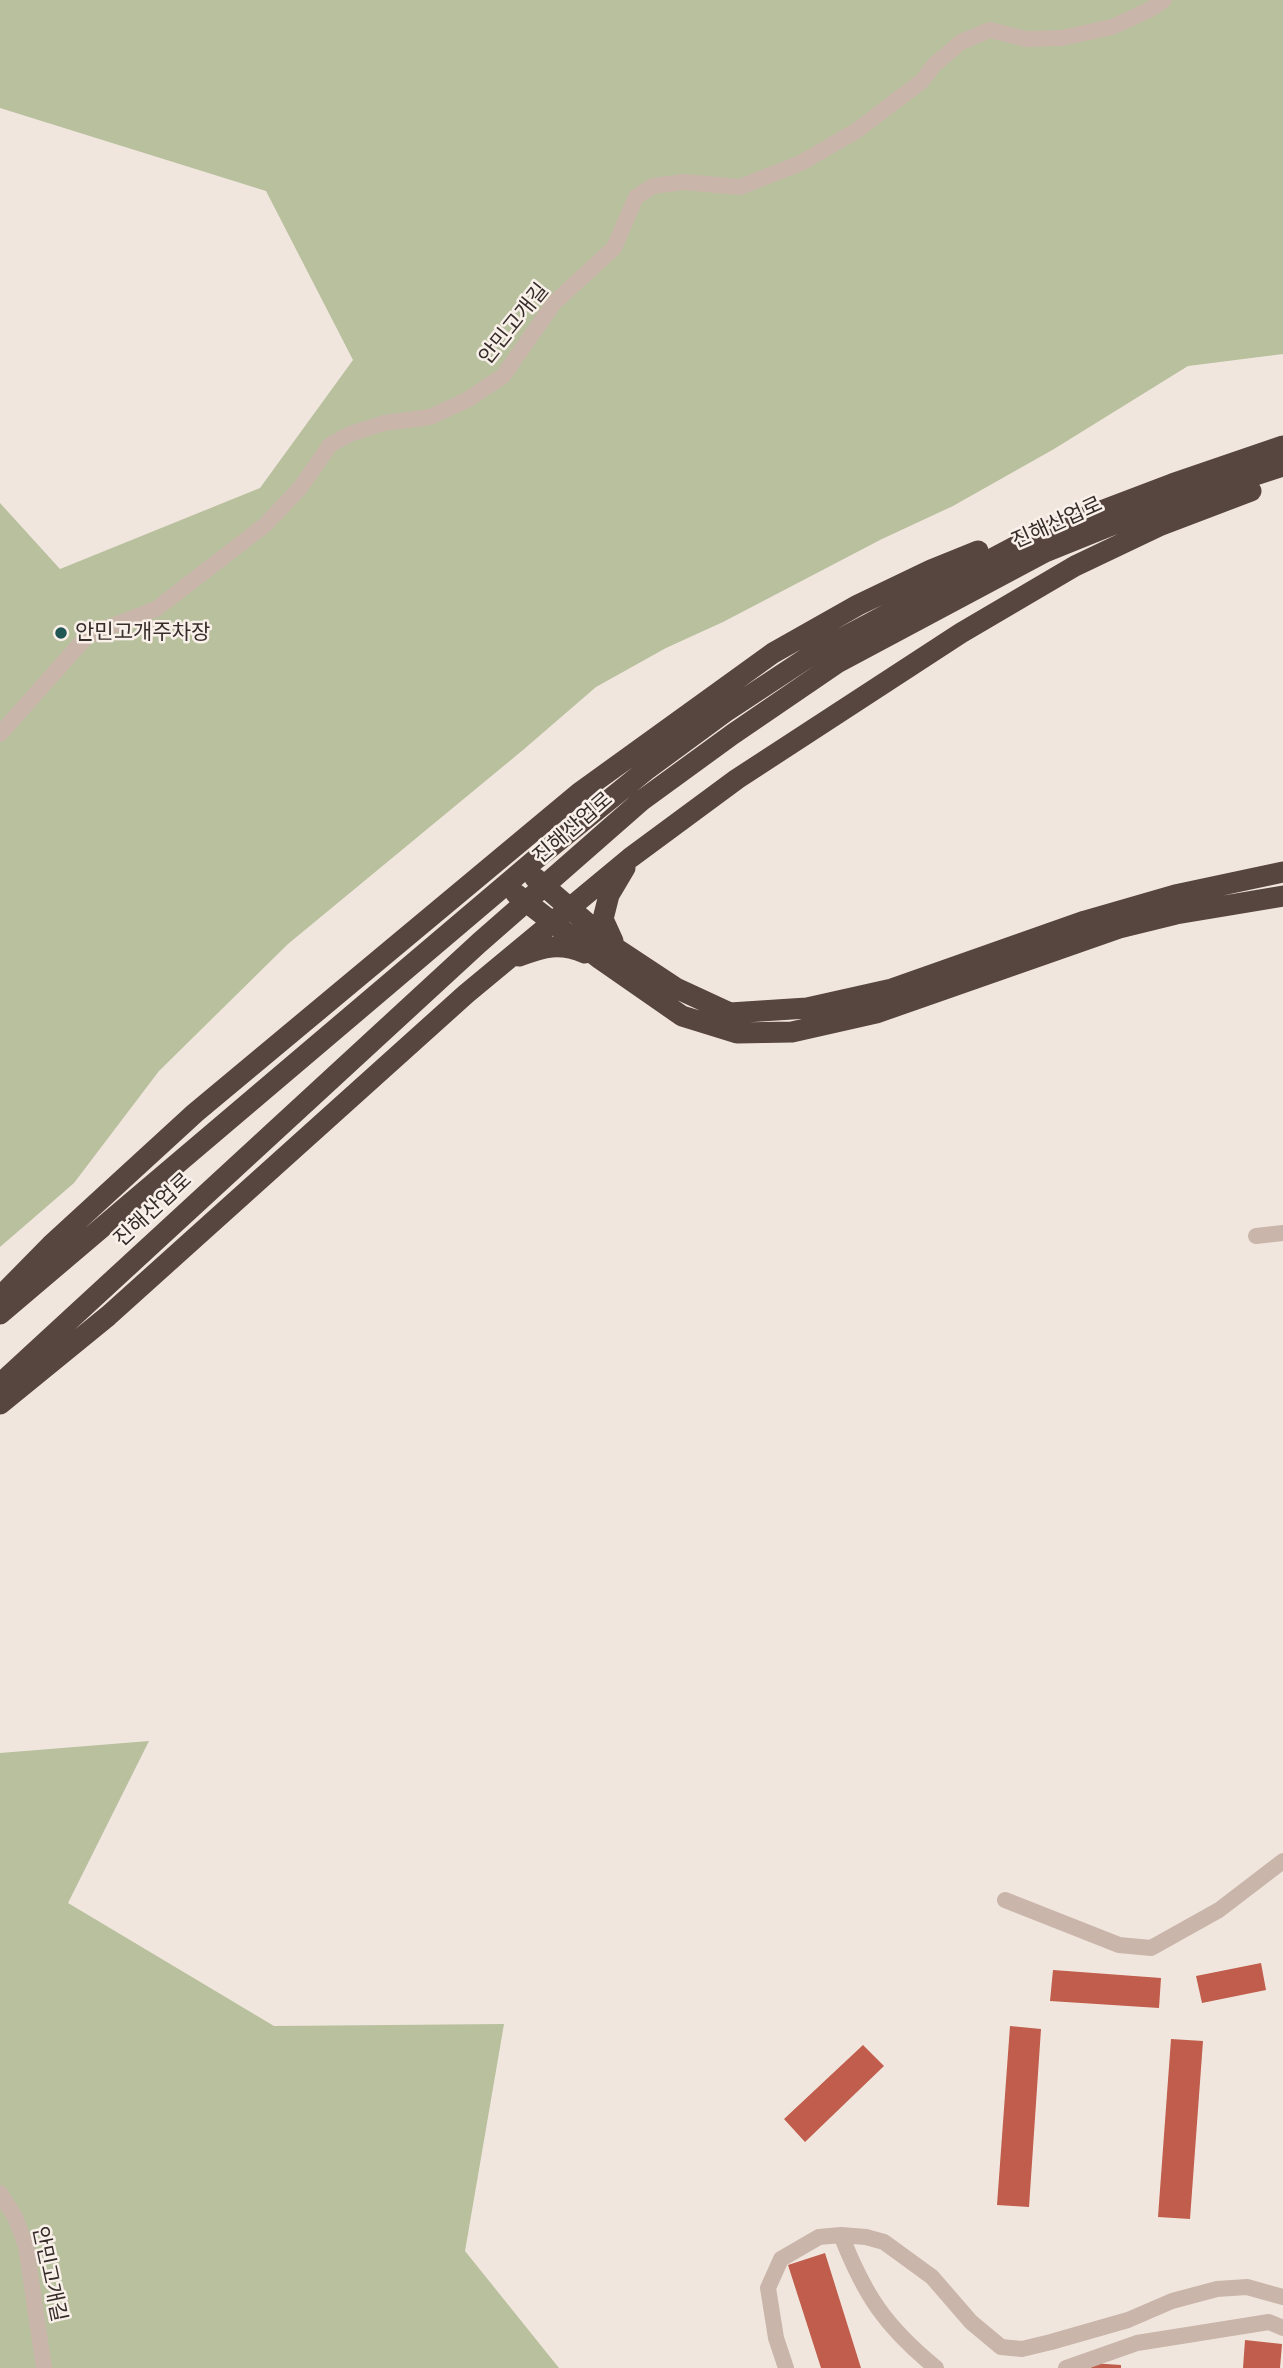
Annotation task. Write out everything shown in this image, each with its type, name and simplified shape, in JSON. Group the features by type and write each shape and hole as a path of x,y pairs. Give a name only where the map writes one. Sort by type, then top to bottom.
{"highway":[{"name":"진해산업로","path":"0,1384 479,943 629,811 733,734 836,663 864,637 928,592 1035,536 1172,484 1283,446"},
{"name":"진해산업로","path":"928,592 1045,552 1154,508 1283,466"},
{"path":"0,1404 108,1316 451,1007 630,858 737,779 942,645 1075,566 1159,526 1283,480"},
{"path":"0,1297 51,1245 195,1113 579,793 773,653 858,605 928,592"},
{"name":"진해산업로","path":"0,1314 536,859 620,791 725,712 817,652 864,637"},
{"path":"608,954 603,919 609,895 630,858"},
{"path":"494,864 512,866 532,875 570,907 608,954 682,1016 737,1033 792,1032 876,1013 1119,928 1176,914 1283,896"},
{"path":"494,864 511,890 552,922 608,954 730,1013 807,1008 892,989 1085,921 1175,895 1283,872"},
{"path":"507,960 545,946 570,947 608,954"}],"street":[{"name":"안민고개길","path":"0,734 87,635 156,609 265,524 300,488 330,445 350,434 384,423 430,417 467,400 503,376 554,303 614,248 636,197 653,186 684,182 740,187 801,163 856,131 922,81 934,65 961,42 990,30 1026,39 1062,38 1112,27 1164,0"},
{"path":"1256,1236 1283,1233"},
{"path":"1005,1900 1119,1945 1152,1948 1219,1910 1283,1861"},
{"name":"안민고개길","path":"0,2193 15,2217 26,2246 44,2368"},
{"path":"786,2368 776,2338 768,2288 781,2259 819,2237 841,2235 884,2242 932,2277 971,2322 1001,2347 1023,2350 1128,2320 1172,2301 1217,2289 1247,2287 1283,2297"},
{"path":"841,2235 858,2279 881,2316 908,2346 936,2368"},
{"path":"1066,2368 1110,2351 1149,2341 1269,2322 1283,2328"}],"green space":[{"path":"0,0 1283,0 1283,354 1188,366 1054,449 953,506 666,648 596,687 288,944 159,1071 74,1183 0,1247 0,503 60,569 260,488 353,360 266,191 0,108"},
{"path":"149,1741 68,1903 274,2026 504,2024 465,2251 559,2368 0,2368 0,1753"}],"building":[{"path":"1261,1963 1266,1990 1202,2003 1196,1976"},
{"path":"1053,1970 1161,1978 1159,2008 1050,2001"},
{"path":"1010,2026 1041,2029 1029,2207 997,2205"},
{"path":"1171,2039 1203,2041 1190,2219 1158,2217"},
{"path":"863,2045 884,2066 805,2142 784,2119"},
{"path":"825,2253 861,2368 821,2368 788,2265"},
{"path":"1245,2340 1282,2344 1280,2368 1243,2368"},
{"path":"1091,2363 1121,2365 1121,2368 1091,2368"}],"place":[{"name":"안민고개주차장","path":"61,633"}]}
